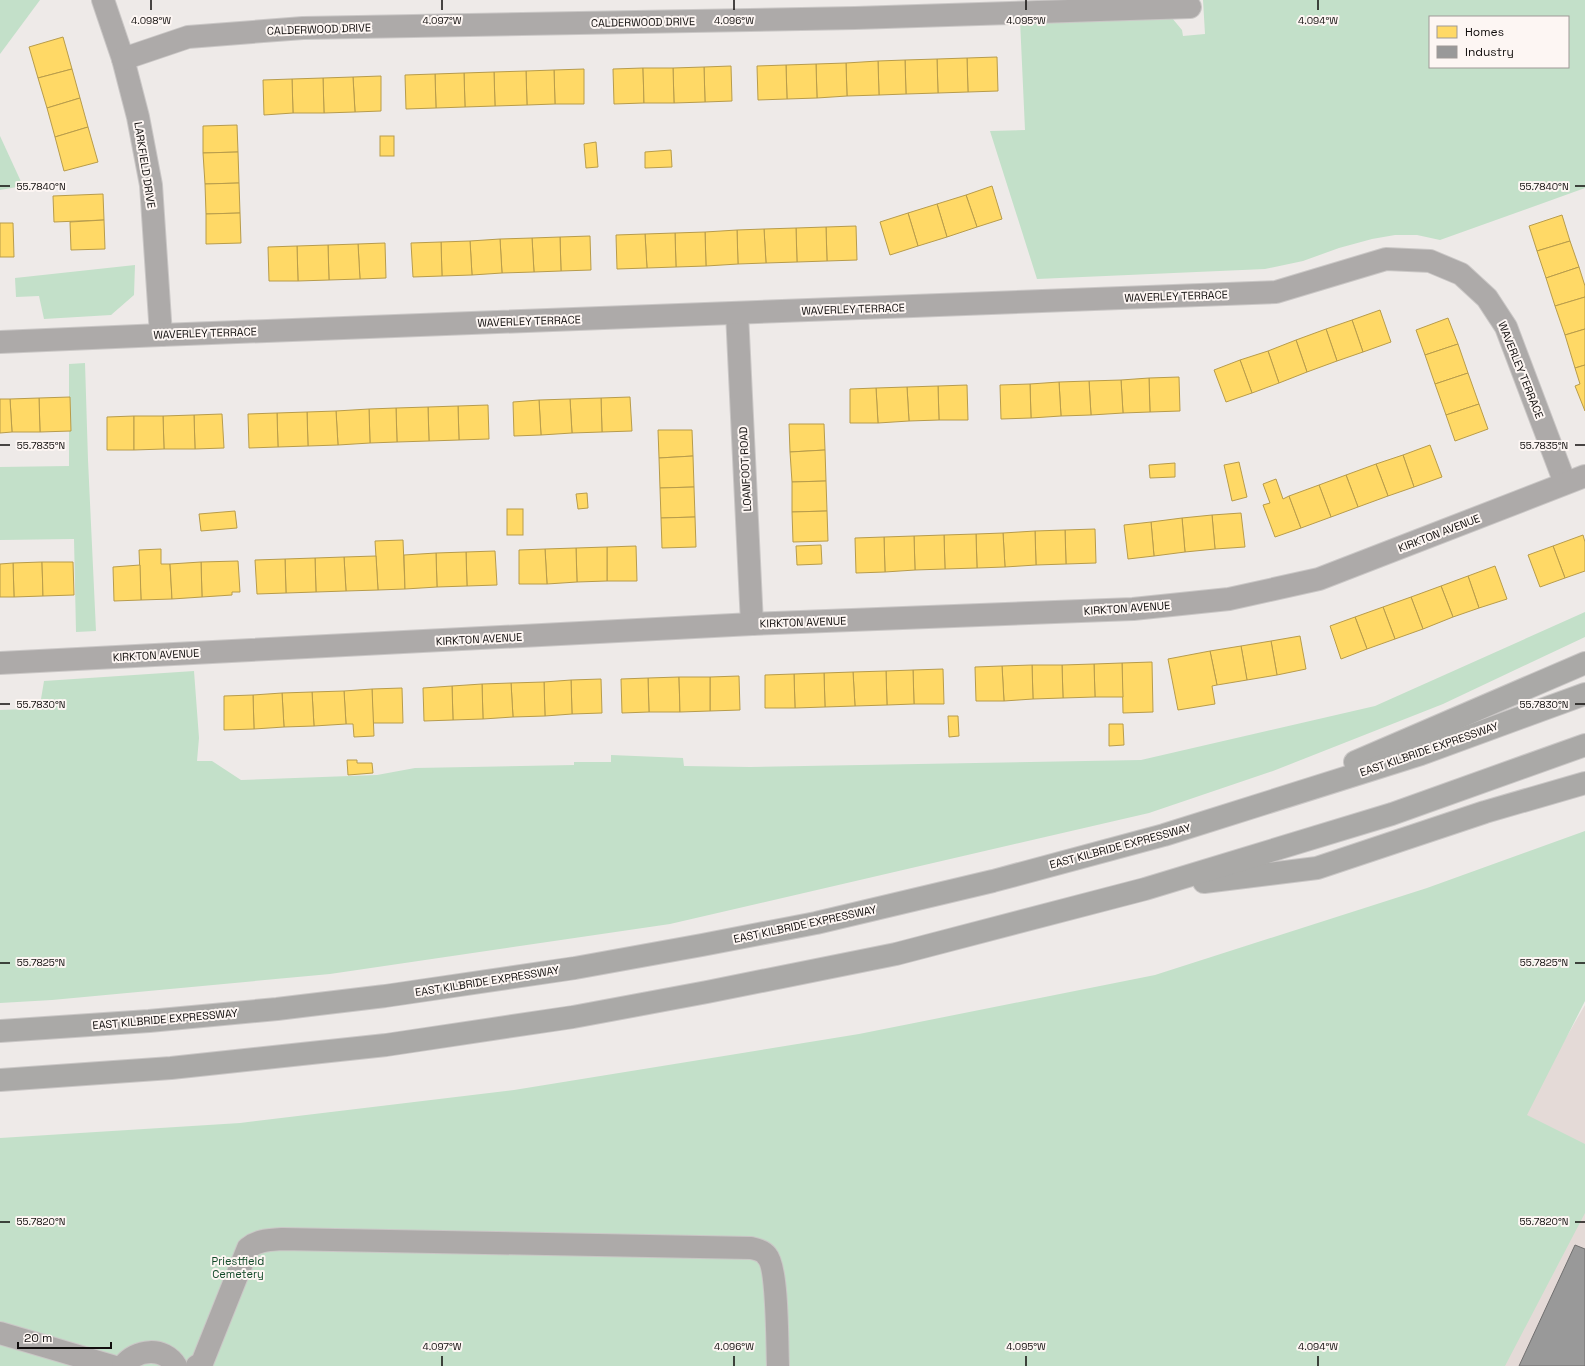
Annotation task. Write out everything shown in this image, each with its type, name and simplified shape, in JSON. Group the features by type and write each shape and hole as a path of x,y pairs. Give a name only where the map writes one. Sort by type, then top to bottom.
{"highway":[{"path":"1250,809 1443,723 1585,663"},
{"name":"EAST KILBRIDE EXPRESSWAY","path":"0,1031 149,1021 277,1009 385,996 574,968 816,923 992,881 1164,835 1421,754 1585,694"},
{"path":"0,1080 171,1068 386,1045 573,1017 896,954 1145,889 1392,814 1585,745"},
{"path":"1145,889 1317,868 1485,812 1585,783"}],"street":[{"name":"LARKFIELD DRIVE","path":"103,0 123,59 138,117 151,185 161,334"},
{"name":"CALDERWOOD DRIVE","path":"123,59 188,37 303,28 854,9 1190,7"},
{"name":"WAVERLEY TERRACE","path":"0,342 161,334 1276,292 1386,259 1430,261 1461,274 1487,298 1506,327 1575,480"},
{"name":"LOANFOOT ROAD","path":"737,313 752,624"},
{"name":"KIRKTON AVENUE","path":"0,663 752,624 1133,609 1229,599 1319,579 1575,480"},
{"path":"197,1366 202,1363 248,1248 254,1242 282,1239 751,1248 759,1250 767,1255 774,1275 778,1366"},
{"path":"0,1333 112,1366"},
{"path":"123,1366 127,1360 136,1354 146,1352 156,1352 166,1356 176,1366"}],"shaded area":[{"path":"1585,1005 1585,1366 1399,1366 1458,1224"}],"green space":[{"path":"0,0 40,0 0,54"},
{"path":"1203,0 1585,0 1585,188 1440,240 1417,235 1395,235 1372,239 1339,248 1303,261 1265,269 1037,279 990,131 1025,130 1020,20 1172,18 1182,30 1183,36 1205,34"},
{"path":"0,136 23,186 0,190"},
{"path":"135,265 134,295 111,315 44,319 39,296 16,297 15,278"},
{"path":"85,363 96,631 76,632 74,539 0,540 0,467 69,466 69,364"},
{"path":"1585,612 1585,637 1443,704 1273,771 1149,813 670,924 330,974 52,1000 0,1003 0,710 28,709 41,699 44,681 194,671 199,738 197,761 212,761 241,780 377,775 415,768 574,765 574,762 611,762 611,755 683,758 684,766 750,767 1141,760 1375,706"},
{"name":"Priestfield Cemetery","path":"1585,831 1585,1001 1527,1115 1585,1144 1585,1213 1505,1366 0,1366 0,1138 240,1123 514,1090 859,1034 1155,975 1427,888"}],"building: Homes":[{"path":"63,37 72,69 38,78 29,47"},
{"path":"997,57 998,91 968,92 967,58"},
{"path":"967,58 968,92 938,93 937,59"},
{"path":"937,59 938,93 906,94 905,60"},
{"path":"905,60 906,94 879,95 878,61"},
{"path":"878,61 879,95 847,96 846,63"},
{"path":"846,63 847,96 817,98 816,64"},
{"path":"816,64 817,98 787,99 786,65"},
{"path":"786,65 787,99 758,100 757,66"},
{"path":"731,66 732,101 705,102 704,67"},
{"path":"704,67 705,102 674,103 673,68"},
{"path":"643,68 644,103 614,104 613,69"},
{"path":"643,68 673,68 674,103 644,103"},
{"path":"72,69 80,98 47,108 38,78"},
{"path":"584,69 584,104 555,104 554,70"},
{"path":"554,70 555,104 527,105 526,71"},
{"path":"526,71 527,105 495,106 494,72"},
{"path":"494,72 495,106 465,107 464,73"},
{"path":"464,73 465,107 436,108 435,74"},
{"path":"435,74 436,108 406,109 405,75"},
{"path":"381,76 381,111 355,112 353,77"},
{"path":"353,77 355,112 324,113 323,78"},
{"path":"323,78 324,113 293,113 292,79"},
{"path":"292,79 293,113 264,115 263,80"},
{"path":"80,98 88,127 55,137 47,108"},
{"path":"237,125 238,152 203,153 203,126"},
{"path":"88,127 98,162 64,171 55,137"},
{"path":"380,136 394,136 394,156 380,156"},
{"path":"596,142 598,167 586,168 584,144"},
{"path":"671,150 672,167 645,168 645,152"},
{"path":"238,152 239,183 205,184 203,153"},
{"path":"239,183 240,213 206,214 205,184"},
{"path":"992,186 1002,219 977,227 966,195"},
{"path":"103,194 104,220 54,222 53,196"},
{"path":"966,195 977,227 947,237 937,204"},
{"path":"937,204 947,237 918,246 908,213"},
{"path":"240,213 241,243 206,244 206,214"},
{"path":"908,213 918,246 890,255 880,222"},
{"path":"1562,215 1570,241 1537,251 1529,226"},
{"path":"104,220 105,249 71,250 70,222"},
{"path":"0,223 13,223 14,257 0,257"},
{"path":"856,226 857,260 827,261 826,227"},
{"path":"826,227 827,261 797,262 796,228"},
{"path":"796,228 797,262 766,263 764,229"},
{"path":"764,229 766,263 738,264 737,230"},
{"path":"737,230 738,264 706,266 705,232"},
{"path":"705,232 706,266 676,267 675,233"},
{"path":"675,233 676,267 647,268 645,234"},
{"path":"645,234 647,268 617,269 616,235"},
{"path":"590,236 591,270 561,271 560,237"},
{"path":"560,237 561,271 534,272 532,238"},
{"path":"532,238 534,272 502,273 500,239"},
{"path":"500,239 502,273 472,275 470,241"},
{"path":"470,241 472,275 442,276 441,242"},
{"path":"1570,241 1579,267 1546,278 1537,251"},
{"path":"441,242 442,276 413,277 411,243"},
{"path":"385,243 386,278 360,279 358,244"},
{"path":"358,244 360,279 329,280 328,245"},
{"path":"328,245 329,280 298,281 297,246"},
{"path":"297,246 298,281 269,281 268,247"},
{"path":"1579,267 1585,286 1585,297 1555,306 1546,278"},
{"path":"1585,297 1585,329 1565,335 1555,306"},
{"path":"1380,310 1391,342 1363,352 1352,320"},
{"path":"1448,318 1458,344 1425,355 1416,330"},
{"path":"1352,320 1363,352 1337,361 1326,329"},
{"path":"1326,329 1337,361 1307,372 1296,340"},
{"path":"1585,329 1585,365 1575,368 1565,335"},
{"path":"1296,340 1307,372 1279,383 1268,351"},
{"path":"1458,344 1468,373 1435,384 1425,355"},
{"path":"1268,351 1279,383 1252,393 1240,360"},
{"path":"1240,360 1252,393 1226,402 1214,370"},
{"path":"1585,365 1585,411 1575,386 1580,384 1575,368"},
{"path":"1468,373 1479,404 1446,415 1435,384"},
{"path":"1179,377 1180,411 1150,412 1149,378"},
{"path":"1149,378 1150,412 1123,413 1121,380"},
{"path":"1121,380 1123,413 1091,415 1089,381"},
{"path":"1089,381 1091,415 1061,416 1059,382"},
{"path":"1059,382 1061,416 1031,418 1030,384"},
{"path":"1030,384 1031,418 1001,419 1000,385"},
{"path":"967,385 968,420 939,420 938,386"},
{"path":"938,386 939,420 909,421 907,387"},
{"path":"907,387 909,421 878,423 876,388"},
{"path":"876,388 878,423 850,423 850,389"},
{"path":"70,397 71,431 40,432 39,398"},
{"path":"630,397 632,431 602,432 601,398"},
{"path":"39,398 40,432 12,432 10,399"},
{"path":"601,398 602,432 572,433 570,399"},
{"path":"0,399 10,399 12,432 0,433"},
{"path":"570,399 572,433 541,435 539,400"},
{"path":"539,400 541,435 514,436 513,402"},
{"path":"1479,404 1488,429 1455,441 1446,415"},
{"path":"488,405 489,439 459,440 458,406"},
{"path":"458,406 459,440 429,441 428,407"},
{"path":"428,407 429,441 397,442 396,408"},
{"path":"396,408 397,442 370,443 369,409"},
{"path":"369,409 370,443 338,445 336,411"},
{"path":"336,411 338,445 308,446 307,412"},
{"path":"307,412 308,446 278,447 277,413"},
{"path":"277,413 278,447 249,448 248,414"},
{"path":"222,414 224,448 195,449 194,415"},
{"path":"194,415 195,449 164,449 163,416"},
{"path":"134,416 134,450 107,450 107,417"},
{"path":"134,416 163,416 164,449 134,450"},
{"path":"789,424 824,424 825,450 790,452"},
{"path":"658,430 692,430 693,456 659,458"},
{"path":"1430,445 1442,477 1414,487 1403,455"},
{"path":"825,450 826,481 792,482 790,452"},
{"path":"1403,455 1414,487 1388,496 1376,464"},
{"path":"693,456 694,487 660,488 659,458"},
{"path":"1239,462 1247,497 1232,501 1224,465"},
{"path":"1175,463 1175,477 1150,478 1149,465"},
{"path":"1376,464 1388,496 1358,507 1346,475"},
{"path":"1346,475 1358,507 1331,517 1319,485"},
{"path":"1276,479 1283,499 1289,496 1301,528 1275,537 1263,505 1270,503 1263,484"},
{"path":"826,481 827,511 792,512 792,482"},
{"path":"1319,485 1331,517 1301,528 1289,496"},
{"path":"694,487 695,517 661,518 660,488"},
{"path":"587,493 588,508 578,509 576,494"},
{"path":"507,509 523,509 523,535 507,535"},
{"path":"235,511 237,528 201,531 199,514"},
{"path":"827,511 828,541 793,542 792,512"},
{"path":"1241,513 1245,547 1215,549 1212,515"},
{"path":"1212,515 1215,549 1185,552 1182,518"},
{"path":"695,517 696,547 662,548 661,518"},
{"path":"1182,518 1185,552 1154,556 1151,522"},
{"path":"1151,522 1154,556 1128,559 1124,525"},
{"path":"1095,529 1096,563 1066,564 1065,530"},
{"path":"1065,530 1066,564 1036,565 1035,531"},
{"path":"1035,531 1036,565 1005,567 1003,533"},
{"path":"1003,533 1005,567 977,568 976,534"},
{"path":"976,534 977,568 945,569 944,535"},
{"path":"944,535 945,569 915,570 914,536"},
{"path":"1583,535 1585,542 1585,571 1565,578 1553,546"},
{"path":"914,536 915,570 885,572 884,537"},
{"path":"884,537 885,572 856,573 855,538"},
{"path":"403,540 405,589 378,590 375,541"},
{"path":"821,545 822,564 797,565 796,546"},
{"path":"636,546 637,581 607,581 607,547"},
{"path":"1553,546 1565,578 1540,587 1528,555"},
{"path":"607,547 607,581 577,582 576,548"},
{"path":"576,548 577,582 547,584 545,549"},
{"path":"161,549 161,564 170,564 172,599 141,600 139,550"},
{"path":"545,549 547,584 519,584 519,550"},
{"path":"495,551 497,585 467,586 466,552"},
{"path":"466,552 467,586 437,587 436,553"},
{"path":"436,553 437,587 405,589 404,555"},
{"path":"376,556 378,590 346,591 344,557"},
{"path":"344,557 346,591 316,592 315,558"},
{"path":"315,558 316,592 286,593 285,559"},
{"path":"285,559 286,593 257,594 255,560"},
{"path":"238,561 240,592 232,592 232,595 202,597 201,562"},
{"path":"42,562 43,596 14,597 13,563"},
{"path":"42,562 73,562 74,595 43,596"},
{"path":"201,562 202,597 172,599 170,564"},
{"path":"13,563 14,597 0,597 0,564"},
{"path":"140,565 141,600 114,601 113,567"},
{"path":"1495,566 1507,599 1479,608 1468,576"},
{"path":"1468,576 1479,608 1453,617 1441,586"},
{"path":"1441,586 1453,617 1423,629 1411,597"},
{"path":"1411,597 1423,629 1395,639 1383,607"},
{"path":"1383,607 1395,639 1367,649 1355,617"},
{"path":"1355,617 1367,649 1341,659 1330,626"},
{"path":"1300,636 1306,669 1277,675 1271,641"},
{"path":"1271,641 1277,675 1247,680 1241,646"},
{"path":"1241,646 1247,680 1217,685 1210,651"},
{"path":"1210,651 1217,685 1212,686 1215,704 1178,710 1168,659"},
{"path":"1152,662 1153,712 1123,713 1122,663"},
{"path":"1122,663 1123,697 1095,697 1094,664"},
{"path":"1094,664 1095,697 1063,698 1062,665"},
{"path":"1032,665 1062,665 1063,698 1033,699"},
{"path":"1032,665 1033,699 1004,701 1002,666"},
{"path":"1002,666 1004,701 976,701 975,667"},
{"path":"943,669 944,704 914,704 913,670"},
{"path":"913,670 914,704 887,705 886,671"},
{"path":"886,671 887,705 855,706 853,672"},
{"path":"853,672 855,706 825,707 824,673"},
{"path":"824,673 825,707 795,708 794,674"},
{"path":"794,674 795,708 765,708 765,675"},
{"path":"739,676 740,710 710,711 710,677"},
{"path":"679,677 680,712 649,712 648,678"},
{"path":"679,677 710,677 710,711 680,712"},
{"path":"648,678 649,712 622,713 621,679"},
{"path":"601,679 602,713 572,714 571,680"},
{"path":"571,680 572,714 545,716 544,682"},
{"path":"544,682 545,716 513,717 511,683"},
{"path":"511,683 513,717 483,719 482,684"},
{"path":"482,684 483,719 453,720 452,686"},
{"path":"452,686 453,720 424,721 423,688"},
{"path":"402,688 403,723 373,723 372,689"},
{"path":"372,689 374,736 354,737 353,724 346,724 344,691"},
{"path":"344,691 346,724 314,726 312,692"},
{"path":"312,692 314,726 284,727 282,693"},
{"path":"282,693 284,727 254,729 253,695"},
{"path":"253,695 254,729 224,730 224,696"},
{"path":"948,716 958,716 959,736 949,737"},
{"path":"1109,724 1123,724 1124,745 1109,746"},
{"path":"347,760 357,760 357,763 372,763 373,773 348,775"}],"building: Industry":[{"path":"1575,1245 1585,1249 1585,1366 1519,1366"}]}
